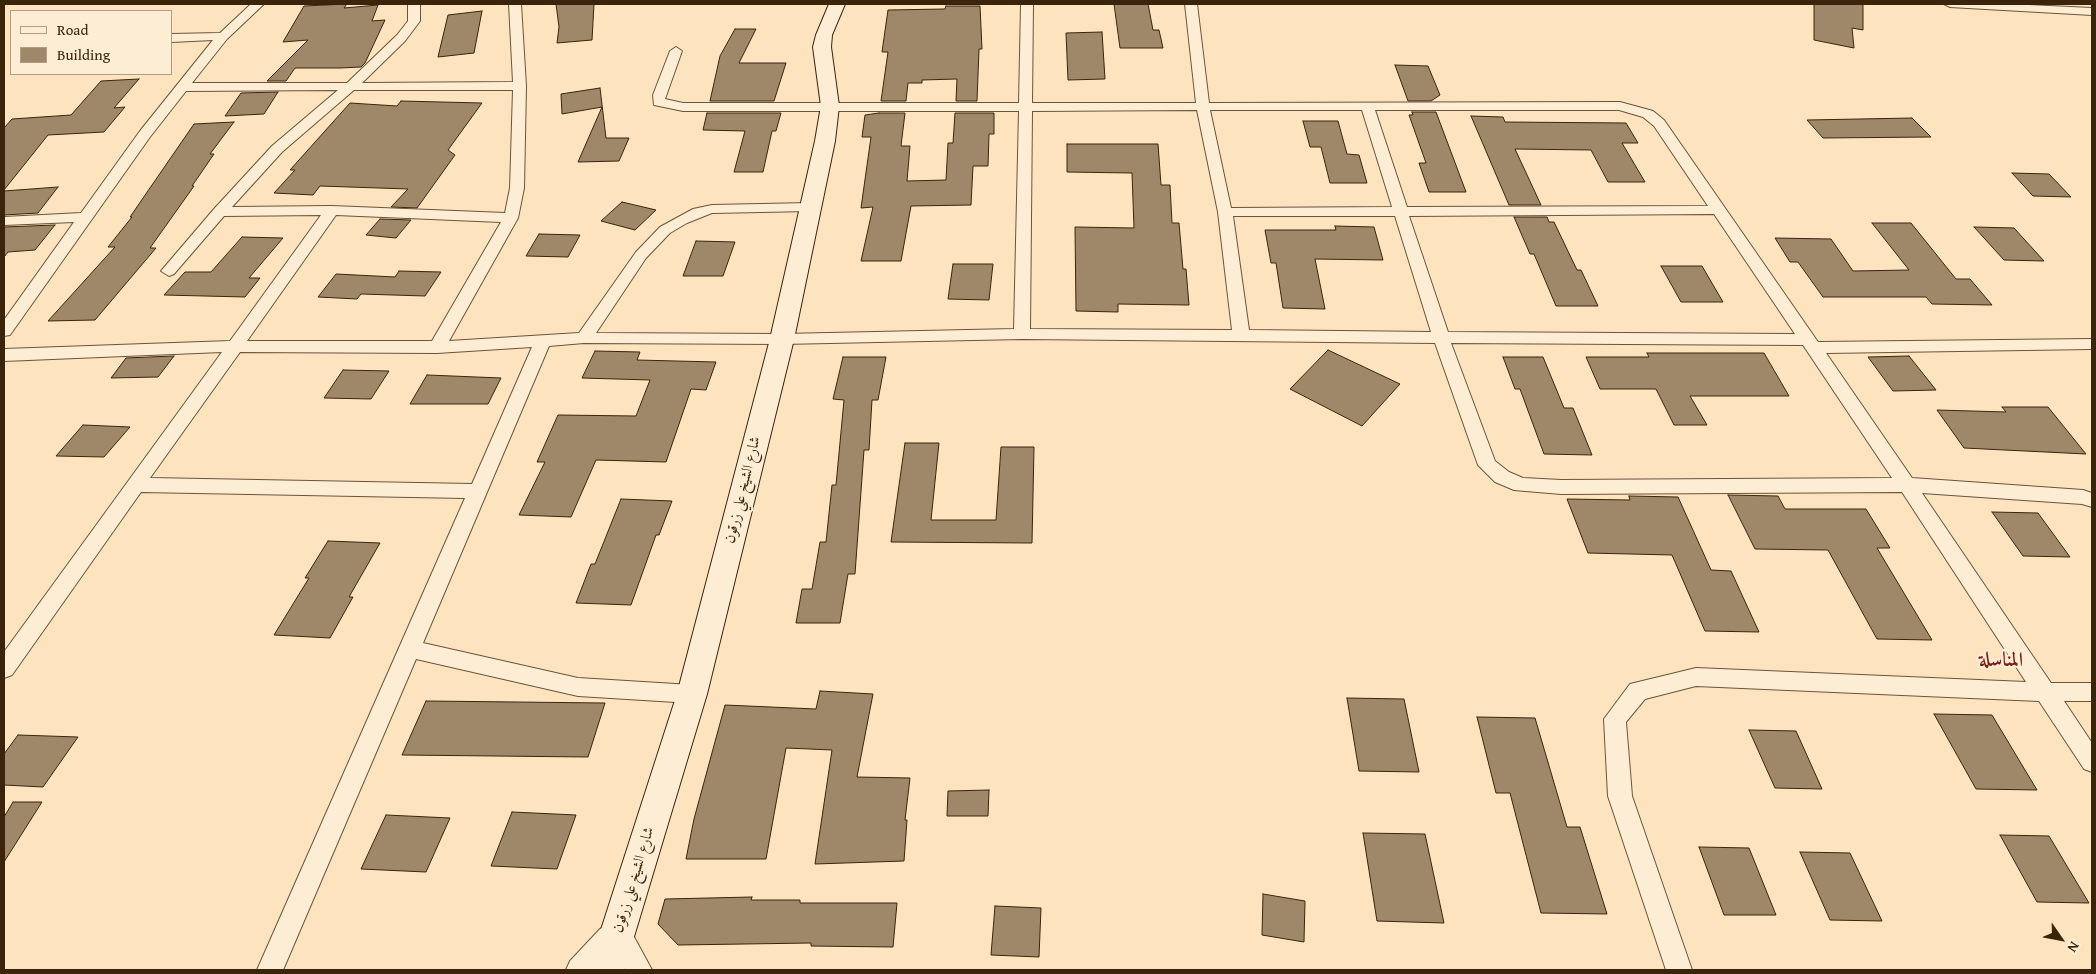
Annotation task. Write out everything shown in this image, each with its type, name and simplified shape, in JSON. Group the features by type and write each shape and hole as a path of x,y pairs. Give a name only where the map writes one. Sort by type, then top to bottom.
{"main road":[{"name":"شارع الشيخ علي زرقون","path":"606,970 692,694 782,339 825,141 830,106 822,47 824,35 837,4"}],"street":[{"path":"4,331 145,134 224,36 258,4"},
{"path":"169,271 219,212 277,149 349,88 400,38 414,21 414,4"},
{"path":"437,347 511,218 517,188 520,86 515,4"},
{"path":"1022,334 1027,4"},
{"path":"1191,4 1203,106 1226,212 1241,335"},
{"path":"1950,4 2092,12"},
{"path":"173,36 224,36"},
{"path":"676,51 659,95 659,102 683,107 1620,106 1648,114 1659,123 1907,485 2092,762"},
{"path":"183,87 520,86"},
{"path":"1367,106 1441,337 1487,465 1502,477 1521,485 1561,487 1907,485 2083,497 2092,500"},
{"path":"584,338 641,255 666,230 682,220 698,212 712,209 810,207"},
{"path":"219,212 332,210 511,218"},
{"path":"4,669 332,210"},
{"path":"1226,212 1717,210"},
{"path":"4,221 85,217"},
{"path":"4,355 234,346 437,347 584,338 782,339 1022,334 1441,337 1810,344 2092,344"},
{"path":"270,970 543,341"},
{"path":"134,485 478,491"},
{"path":"408,649 492,666 578,687 692,694"},
{"path":"1679,970 1620,796 1615,719 1638,691 1696,677 2044,692 2092,692"},
{"path":"579,970 618,930 639,970"}],"building":[{"path":"347,4 344,8 378,5 372,21 385,20 365,63 361,67 295,68 286,81 267,81 308,40 283,42 304,6"},
{"path":"556,4 594,4 592,40 557,43 559,27"},
{"path":"1114,4 1148,4 1153,30 1159,30 1163,48 1120,48"},
{"path":"1814,4 1863,4 1863,30 1852,28 1854,48 1814,40"},
{"path":"946,6 980,6 982,49 979,49 977,101 956,101 957,79 922,80 922,83 908,83 906,101 881,101 888,52 882,52 888,10 945,9"},
{"path":"482,11 474,53 438,57 448,15"},
{"path":"735,29 756,29 739,63 786,63 774,101 710,101 720,56"},
{"path":"1102,32 1105,79 1068,80 1066,33"},
{"path":"1395,65 1428,66 1440,95 1431,101 1408,101"},
{"path":"139,79 114,108 125,107 104,132 48,135 4,190 4,128 12,119 71,115 101,81"},
{"path":"600,88 606,138 629,138 619,161 578,162 602,107 562,114 561,94"},
{"path":"278,92 264,114 225,116 241,93"},
{"path":"401,101 482,103 448,150 455,155 417,208 391,207 408,189 320,186 313,195 274,193 295,170 290,170 350,103 397,106"},
{"path":"1412,112 1436,112 1466,192 1429,192 1419,163 1426,163 1409,115 1413,115"},
{"path":"707,113 781,113 776,131 772,131 763,172 734,172 745,131 703,130"},
{"path":"905,113 901,146 910,146 907,181 946,180 948,143 953,143 955,113 994,113 994,134 989,134 988,166 973,166 971,205 911,206 901,261 861,261 873,207 861,208 871,137 862,137 865,115"},
{"path":"1471,116 1503,117 1505,122 1626,123 1638,143 1622,143 1645,182 1608,182 1591,150 1515,149 1541,205 1509,205"},
{"path":"1912,118 1931,137 1823,138 1807,120"},
{"path":"1303,121 1338,121 1347,154 1359,155 1367,183 1330,183 1321,147 1310,147"},
{"path":"234,122 210,154 214,154 192,186 194,186 150,248 156,248 95,320 48,321 115,247 108,247 132,217 130,217 194,124"},
{"path":"1067,144 1158,144 1161,185 1170,185 1172,223 1179,223 1183,269 1186,269 1189,305 1118,304 1118,312 1076,311 1075,227 1134,228 1132,173 1067,172"},
{"path":"2012,173 2049,174 2071,197 2033,196"},
{"path":"58,187 38,213 4,215 4,191"},
{"path":"622,202 656,210 635,230 601,221"},
{"path":"1514,217 1547,217 1549,222 1554,222 1577,270 1581,270 1598,306 1556,306 1534,254 1530,254"},
{"path":"380,219 411,220 396,238 366,235"},
{"path":"1872,223 1911,223 1956,279 1970,279 1992,305 1932,304 1926,297 1823,297 1798,262 1790,262 1775,238 1831,239 1853,271 1909,270"},
{"path":"55,225 35,250 8,252 4,257 4,227"},
{"path":"1335,226 1374,227 1383,260 1315,259 1325,309 1283,308 1276,263 1271,263 1265,230 1336,230"},
{"path":"1974,227 2014,228 2044,261 2004,260"},
{"path":"539,234 580,235 568,257 526,256"},
{"path":"242,237 283,238 249,278 260,278 245,297 164,295 185,272 211,272"},
{"path":"696,241 735,242 723,276 683,276"},
{"path":"953,264 993,264 989,300 948,299"},
{"path":"1661,266 1702,266 1723,302 1681,302"},
{"path":"399,271 441,272 425,296 361,294 357,299 318,297 336,274 395,277"},
{"path":"1328,350 1400,384 1362,426 1290,389"},
{"path":"595,351 640,352 637,360 716,362 706,390 691,389 666,462 596,460 571,517 519,515 545,462 537,462 558,415 636,416 650,380 582,378"},
{"path":"1647,353 1764,353 1789,396 1690,396 1707,425 1674,425 1656,389 1600,389 1586,357 1649,357"},
{"path":"174,356 158,377 111,378 126,358"},
{"path":"1909,356 1936,390 1893,391 1868,357"},
{"path":"843,357 886,357 878,400 872,400 869,450 864,450 855,574 848,574 840,623 796,623 802,589 812,589 820,542 826,542 832,485 836,485 844,400 833,399"},
{"path":"1503,357 1543,357 1564,408 1573,408 1592,455 1544,454 1520,389 1515,389"},
{"path":"343,370 389,371 371,399 324,398"},
{"path":"427,375 501,378 488,404 410,404"},
{"path":"2002,407 2048,407 2086,454 1964,448 1937,410 2006,412"},
{"path":"83,425 130,427 104,457 56,456"},
{"path":"905,443 939,443 931,520 996,520 1001,447 1034,447 1032,543 891,542"},
{"path":"1728,495 1778,496 1785,509 1866,509 1890,548 1877,548 1932,640 1877,639 1828,550 1755,549"},
{"path":"1629,496 1678,497 1711,570 1731,571 1759,632 1705,631 1672,555 1588,553 1567,499 1630,500"},
{"path":"621,499 672,501 659,535 656,535 631,605 576,603 591,564 595,564"},
{"path":"1992,512 2038,513 2070,557 2023,556"},
{"path":"328,541 380,543 349,597 353,597 330,638 274,635 309,578 305,578"},
{"path":"820,691 873,694 857,777 910,778 905,820 907,820 904,861 815,864 832,750 786,748 766,859 686,859 694,819 725,705 816,709"},
{"path":"1347,698 1404,699 1419,772 1359,771"},
{"path":"426,701 605,703 588,757 402,755"},
{"path":"1934,714 1992,715 2037,790 1976,789"},
{"path":"1477,717 1535,718 1567,827 1580,827 1607,914 1541,913 1510,793 1496,793"},
{"path":"1749,730 1796,731 1822,789 1775,788"},
{"path":"18,735 78,737 43,787 4,785 4,754"},
{"path":"989,790 988,816 947,816 948,791"},
{"path":"13,802 42,802 4,862 4,817"},
{"path":"512,812 576,815 557,869 491,866"},
{"path":"386,815 450,818 426,872 361,869"},
{"path":"1363,833 1425,834 1444,923 1377,921"},
{"path":"2000,835 2049,836 2089,903 2037,902"},
{"path":"1699,847 1749,848 1776,915 1724,915"},
{"path":"1800,852 1850,853 1882,921 1830,920"},
{"path":"1263,894 1305,901 1304,942 1262,935"},
{"path":"752,897 751,900 800,900 800,903 897,903 893,947 811,946 811,943 678,945 658,924 665,899"},
{"path":"995,906 1041,908 1039,957 991,955"}],"district":[{"name":"المناسلة","path":"2001,661"}]}
